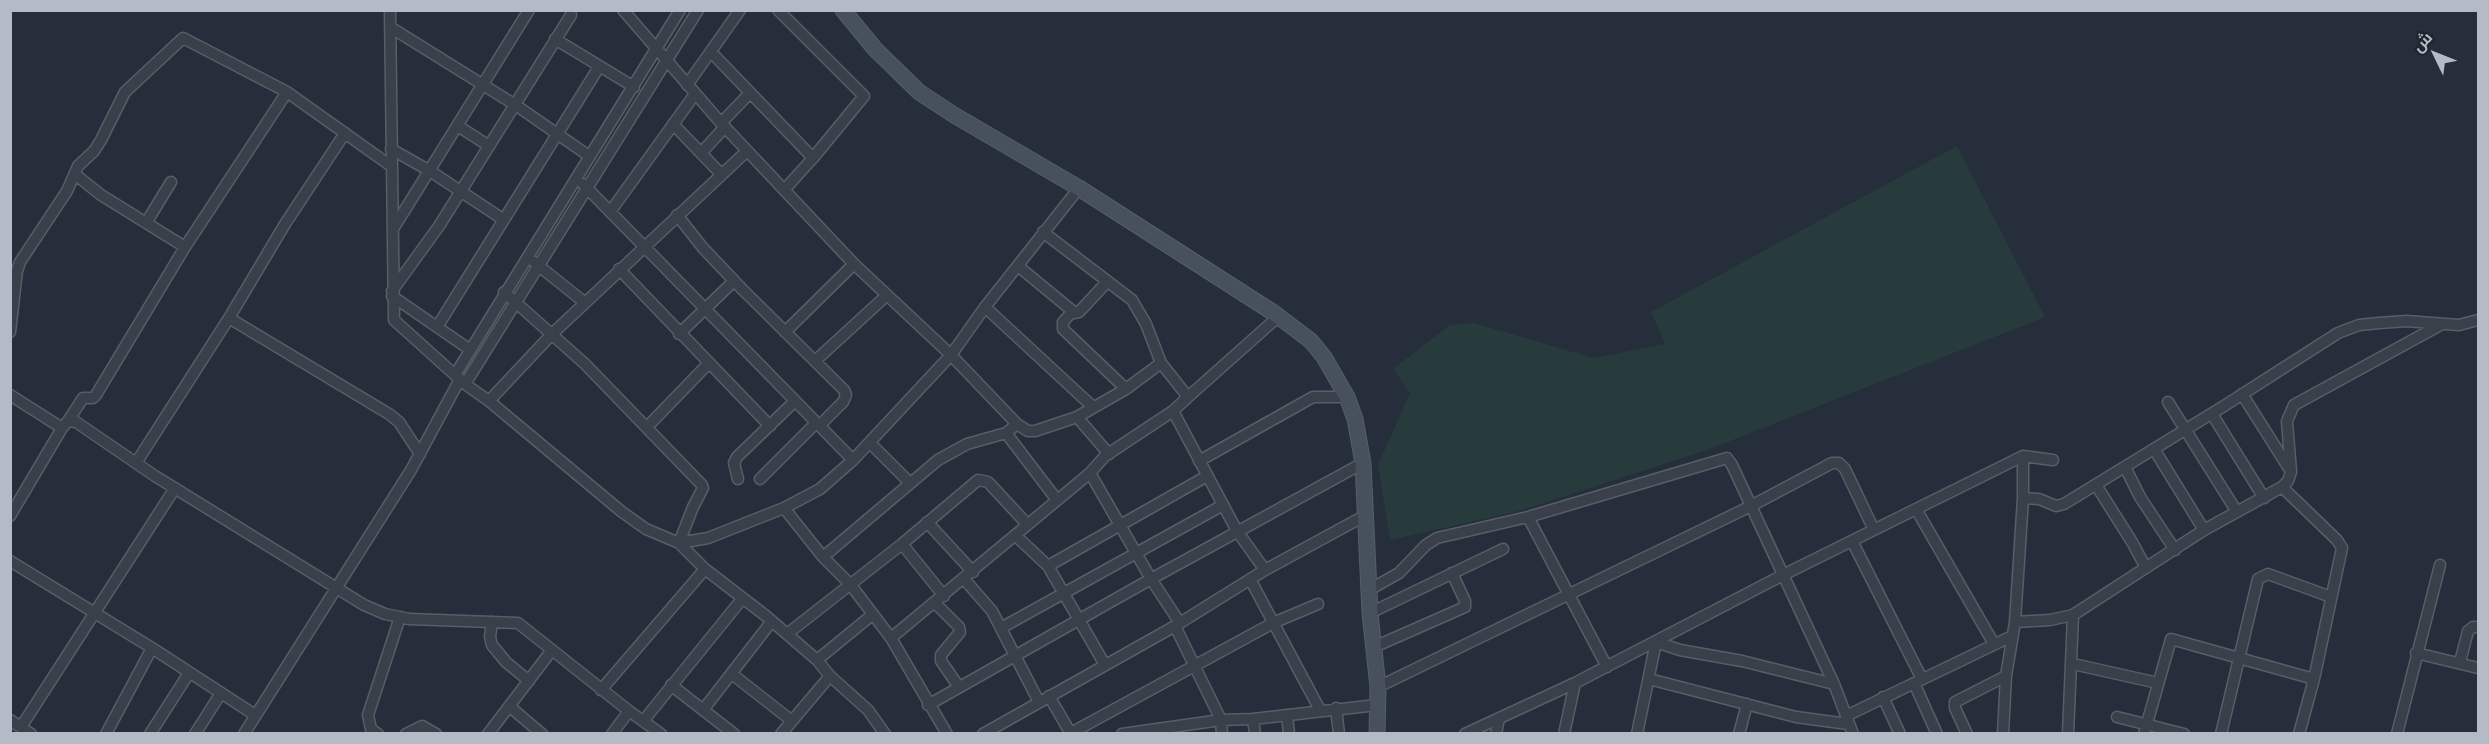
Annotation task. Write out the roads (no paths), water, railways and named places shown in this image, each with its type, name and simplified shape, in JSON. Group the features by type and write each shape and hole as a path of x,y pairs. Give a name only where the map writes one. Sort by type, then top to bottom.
{"main road":[{"path":"843,10 875,49 919,92 1079,188 1279,316 1311,341 1335,372 1355,419 1363,463 1370,613 1377,687 1377,734"}],"street":[{"path":"390,10 394,320 460,379 622,512 646,529 679,543 705,569 772,621 817,660 830,676 860,702 883,730 870,734"},
{"path":"393,230 529,10"},
{"path":"460,379 469,349 680,10"},
{"path":"244,734 420,454 460,379 515,301 698,10"},
{"path":"610,212 674,124 711,53 740,10"},
{"path":"778,10 864,96 784,190"},
{"path":"626,12 656,50 723,125 854,264 951,355 1017,424 1028,431 1035,431 1077,417 1126,389 1161,363"},
{"path":"392,293 461,191 571,15"},
{"path":"390,27 484,85 589,156"},
{"path":"10,332 17,271 21,262 58,207 76,175 78,166 94,151 101,140 125,92 183,38 286,92 391,165"},
{"path":"555,39 599,68 634,87"},
{"path":"711,53 813,158"},
{"path":"437,327 599,68"},
{"path":"10,516 83,398 93,398 96,395 185,247 286,92"},
{"path":"701,153 750,93"},
{"path":"674,124 721,174"},
{"path":"458,126 489,146"},
{"path":"136,464 229,318 285,224 345,133"},
{"path":"391,149 430,171 504,220"},
{"path":"489,401 584,302 747,151"},
{"path":"76,175 101,195 185,247"},
{"path":"576,177 853,460"},
{"path":"146,223 171,182"},
{"path":"679,543 708,538 784,508 820,489 853,460 951,355 985,307 1079,188"},
{"path":"676,215 734,281 846,394 843,402 760,479"},
{"path":"1043,232 1132,300 1140,311 1161,363 1188,397"},
{"path":"526,256 584,302"},
{"path":"785,332 854,264"},
{"path":"1018,266 1072,312 1079,312 1107,282"},
{"path":"619,269 679,334 770,426"},
{"path":"679,334 734,281"},
{"path":"504,292 585,364 702,485 702,491 679,543"},
{"path":"392,293 469,349"},
{"path":"814,361 886,296"},
{"path":"985,307 1094,407"},
{"path":"1072,312 1063,322 1063,329 1126,389"},
{"path":"891,638 969,576 1027,524 1090,473 1109,454 1173,411 1279,316"},
{"path":"229,318 389,414 399,422 420,454"},
{"path":"2023,498 2039,499 2061,505 2212,414 2338,333 2379,322 2406,321 2459,326 2478,320"},
{"path":"2015,622 2050,620 2073,615 2204,530 2282,487 2288,481 2291,472 2287,421 2294,405 2442,324"},
{"path":"647,427 708,364"},
{"path":"2242,394 2291,472"},
{"path":"10,395 65,425 76,422 136,464 364,606 400,617 518,623 601,690 661,734"},
{"path":"1200,461 1313,398 1347,397"},
{"path":"738,479 734,467 735,460 795,401"},
{"path":"2168,402 2237,512"},
{"path":"1173,411 1237,531 1265,570"},
{"path":"2212,414 2264,498"},
{"path":"1077,417 1109,454"},
{"path":"823,557 910,483 955,450 967,444 1006,433 1017,424"},
{"path":"1006,433 1057,500"},
{"path":"870,443 910,483"},
{"path":"2154,449 2204,530"},
{"path":"2003,734 2006,676 2015,622 2023,498 2023,456"},
{"path":"1466,734 1575,683 1783,575 2023,456 2053,460"},
{"path":"1369,590 1399,573 1426,545 1437,538 1528,517 1688,471 1722,458 1730,460 1834,684 1849,724"},
{"path":"1377,687 1751,506 1806,475 1836,462 1845,469 1874,530"},
{"path":"928,705 1237,531 1363,463"},
{"path":"2125,467 2146,506 2175,550"},
{"path":"1090,473 1178,625 1195,667 1221,720 1222,734"},
{"path":"1048,566 1207,476"},
{"path":"787,634 902,544 974,482 982,480 988,482 1027,524"},
{"path":"2096,484 2146,568"},
{"path":"2282,487 2341,545 2342,552 2314,679 2299,734"},
{"path":"21,727 175,488"},
{"path":"1001,628 1223,505"},
{"path":"784,508 823,557 850,584 891,638 947,734"},
{"path":"1916,508 1994,644"},
{"path":"982,734 1178,625 1265,570 1366,515"},
{"path":"1528,517 1607,666"},
{"path":"927,522 969,576 984,600 1039,702"},
{"path":"1016,536 1048,566 1105,665"},
{"path":"1852,541 1918,681 1937,734"},
{"path":"902,544 960,632 941,655 941,661 959,687"},
{"path":"1370,613 1503,549"},
{"path":"10,561 95,612 255,715"},
{"path":"2397,734 2416,652 2440,565"},
{"path":"601,690 705,569"},
{"path":"1374,647 1464,607 1465,602 1452,573"},
{"path":"2221,734 2253,592 2260,576 2272,575 2331,597"},
{"path":"1250,579 1320,710"},
{"path":"644,720 742,599"},
{"path":"1049,696 1071,733 1273,623 1318,604"},
{"path":"817,660 872,615"},
{"path":"2068,734 2073,664 2073,615"},
{"path":"378,734 371,729 368,715 400,617"},
{"path":"703,710 772,621"},
{"path":"492,622 490,637 492,645 506,662 529,681"},
{"path":"2460,662 2468,631 2473,627 2478,627"},
{"path":"1648,679 1796,717 1849,724 1883,696 2012,636"},
{"path":"2146,729 2171,639 2239,656 2314,679"},
{"path":"1637,734 1656,642"},
{"path":"1656,642 1680,650 1742,661 1834,684"},
{"path":"106,734 152,648"},
{"path":"488,734 552,650"},
{"path":"2416,652 2478,668"},
{"path":"2073,664 2158,683"},
{"path":"150,734 189,673"},
{"path":"732,674 792,721"},
{"path":"781,734 830,676"},
{"path":"1967,734 1955,708 1955,702 2006,676"},
{"path":"1564,734 1575,683"},
{"path":"671,685 734,733"},
{"path":"195,734 221,693"},
{"path":"1883,696 1900,734"},
{"path":"1738,734 1747,704"},
{"path":"1122,734 1179,730 1221,720 1253,719 1377,705"},
{"path":"509,706 542,734"},
{"path":"1336,708 1339,734"},
{"path":"612,734 629,711"},
{"path":"1287,715 1289,734"},
{"path":"2117,717 2146,729 2184,734"},
{"path":"1496,734 1499,718"},
{"path":"1253,719 1255,734"},
{"path":"10,720 31,734"},
{"path":"406,734 422,726 436,734"}]}
